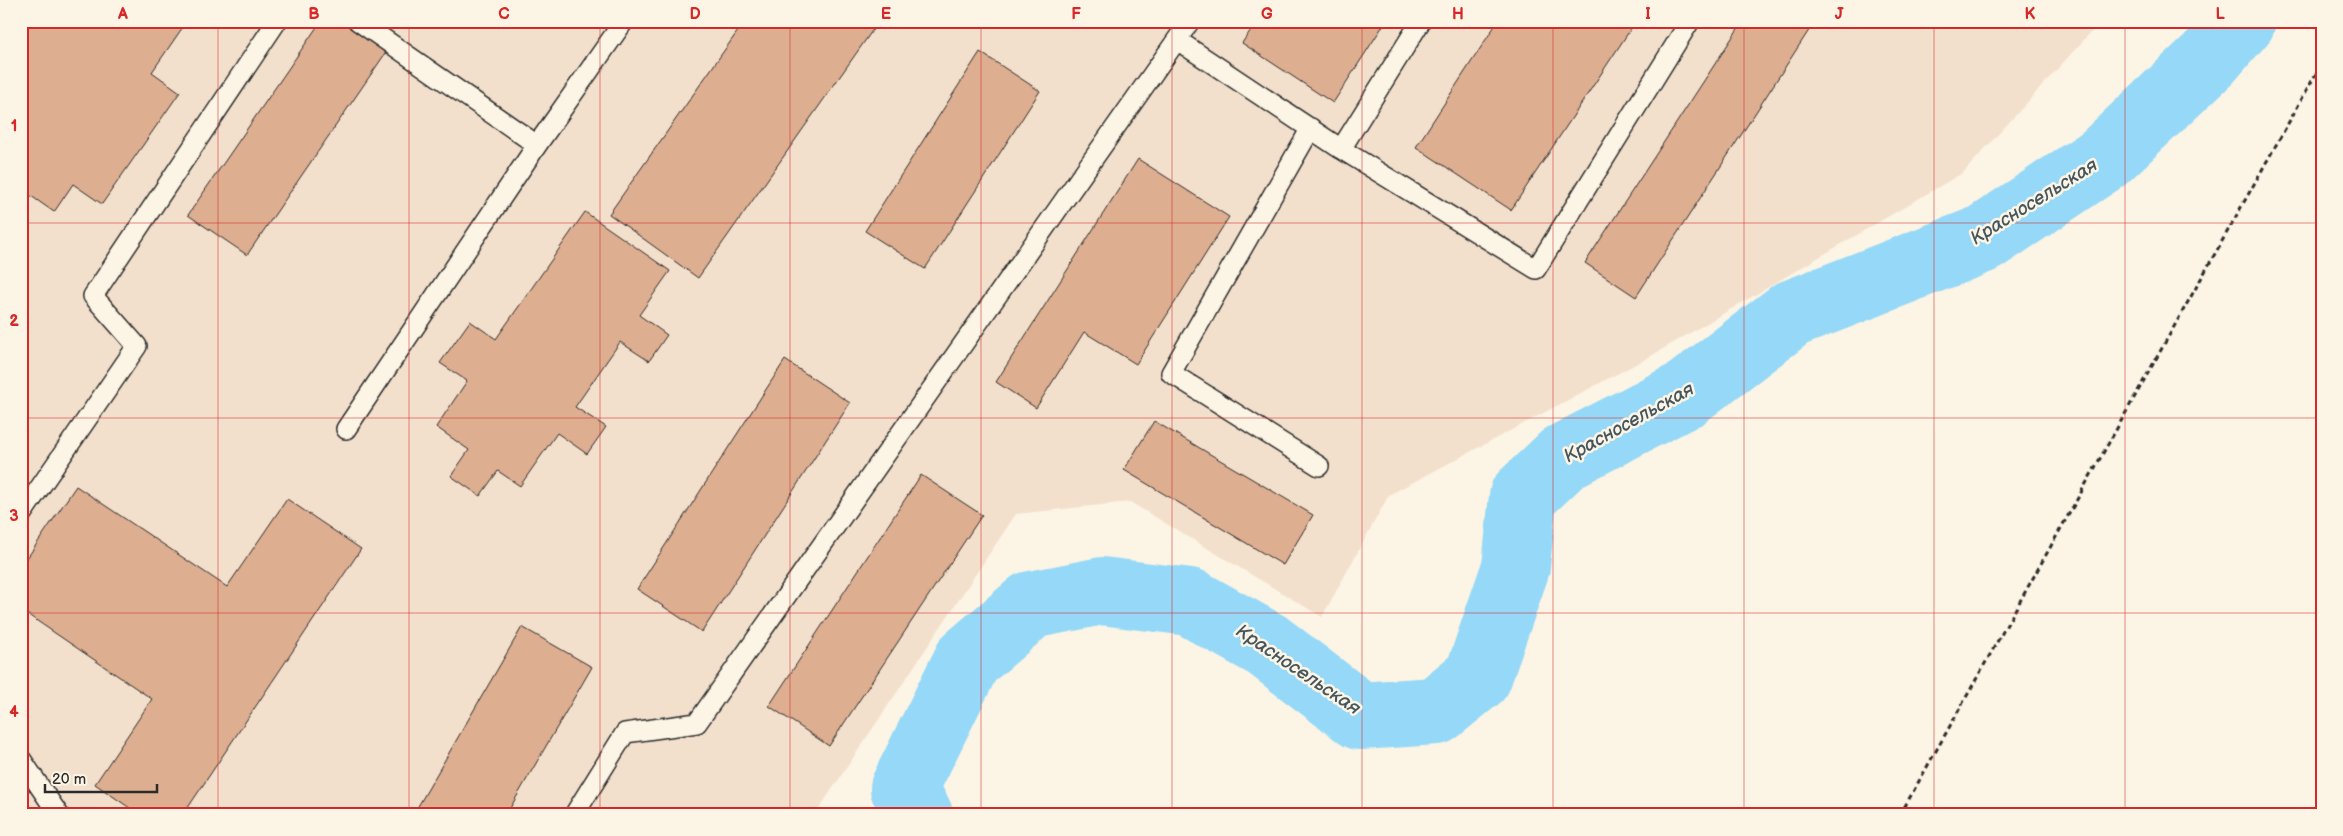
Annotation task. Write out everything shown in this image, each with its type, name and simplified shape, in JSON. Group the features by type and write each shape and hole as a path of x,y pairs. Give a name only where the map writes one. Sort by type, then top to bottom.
{"lane":[{"path":"21,515 137,346 93,296 277,21"},
{"path":"358,21 537,145"},
{"path":"346,429 537,145 624,21"},
{"path":"574,815 625,733 697,723 1190,21"},
{"path":"1341,149 1421,21"},
{"path":"1177,40 1341,149 1536,268 1690,21"},
{"path":"1311,128 1171,373 1319,466"},
{"path":"21,759 59,815"}],"path":[{"path":"1900,815 2322,63"}],"shaded area":[{"path":"21,21 2101,21 1964,172 1651,356 1389,495 1322,617 1130,502 1016,514 815,815 21,815"}],"building":[{"path":"21,21 187,21 152,72 180,92 102,204 73,184 54,212 21,189"},
{"path":"321,21 343,21 387,51 247,255 188,215"},
{"path":"745,21 879,21 698,278 609,214"},
{"path":"1257,21 1386,21 1333,103 1242,43"},
{"path":"1498,21 1636,21 1511,210 1416,147"},
{"path":"1743,21 1815,21 1636,297 1585,263"},
{"path":"980,52 1040,91 925,269 865,231"},
{"path":"1138,159 1229,217 1136,364 1084,332 1036,408 996,382"},
{"path":"585,212 670,271 639,315 667,335 649,361 620,342 575,407 606,427 587,454 557,433 520,486 498,471 480,496 451,476 469,450 436,427 467,381 440,363 470,321 496,339"},
{"path":"785,360 850,403 702,632 637,589"},
{"path":"1154,421 1313,515 1283,565 1124,470"},
{"path":"921,475 982,515 829,746 769,706"},
{"path":"76,486 227,587 287,499 361,549 183,815 140,815 95,784 152,699 21,610 21,567"},
{"path":"522,627 592,667 506,815 413,815"}],"waterway":[{"name":"Красносельская","path":"919,815 904,788 968,659 1031,605 1102,591 1190,602 1267,645 1360,716 1436,711 1478,677 1516,567 1523,496 1564,457 1686,394 1791,314 1983,239 2103,159 2209,59 2242,21"}]}
